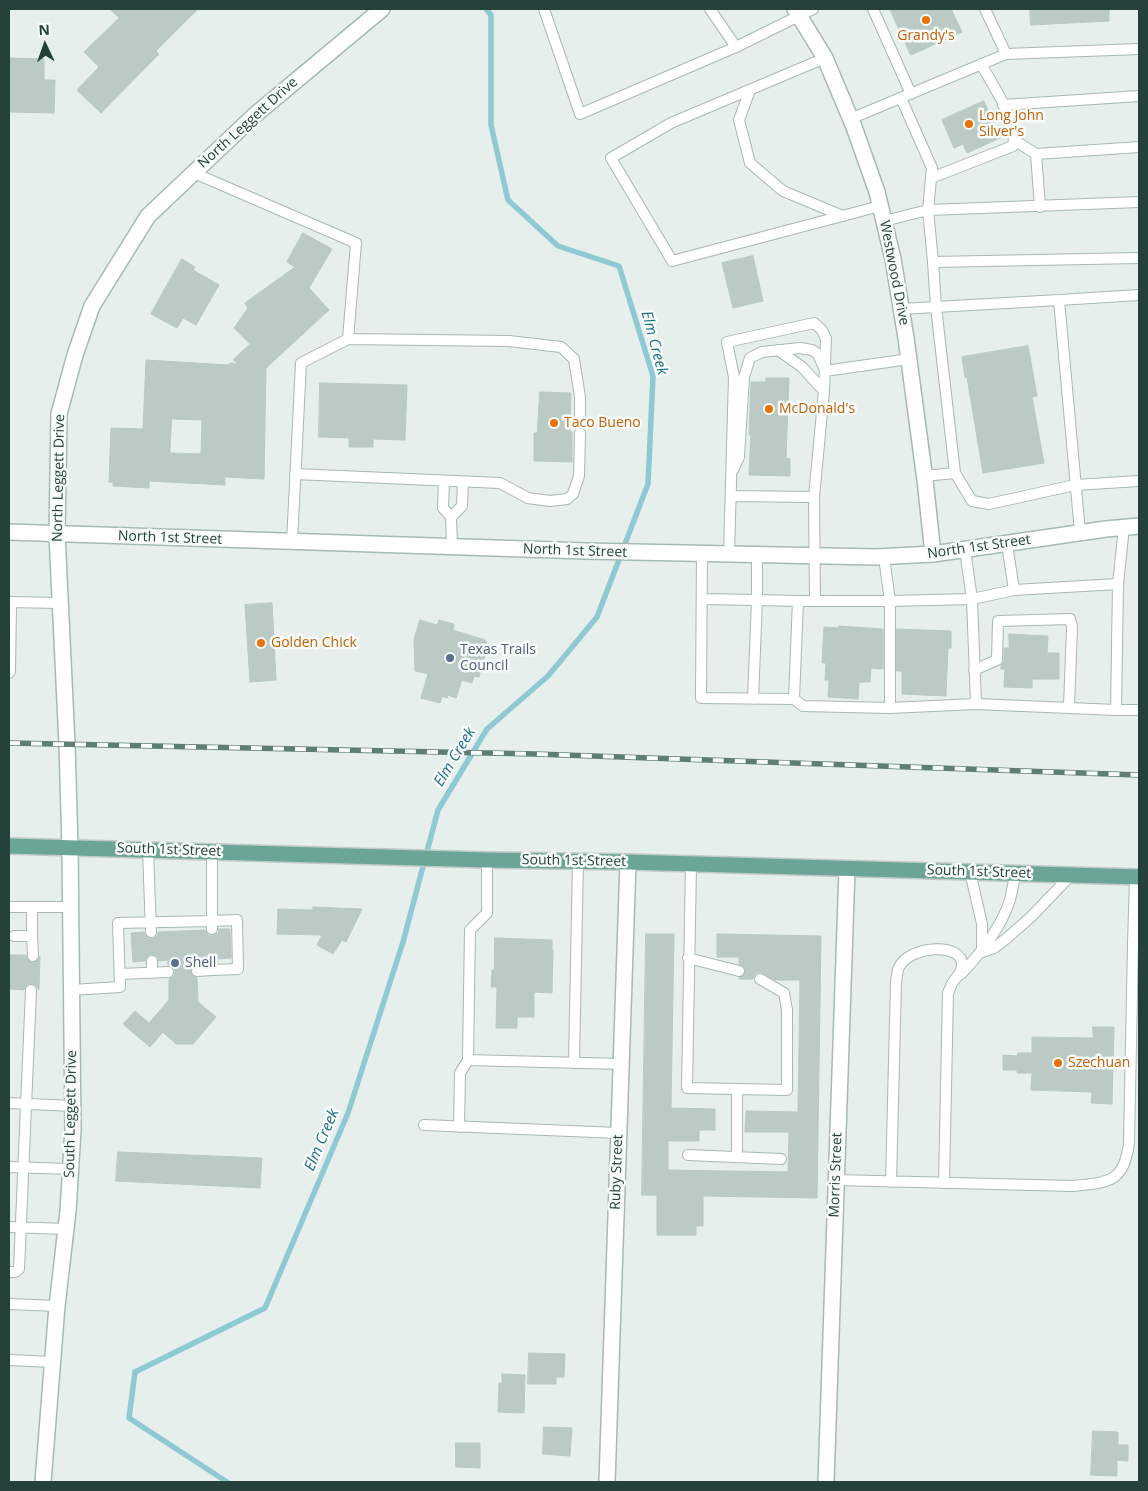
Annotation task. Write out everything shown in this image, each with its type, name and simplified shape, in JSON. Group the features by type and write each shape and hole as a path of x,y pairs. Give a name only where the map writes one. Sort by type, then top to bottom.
{"main road":[{"name":"South 1st Street","path":"9,846 1137,877"}],"street":[{"name":"North Leggett Drive","path":"67,744 57,534 59,414 75,355 92,306 148,216 256,114 382,9"},
{"name":"Westwood Drive","path":"797,12 825,58 877,192 893,259 901,309 933,554"},
{"name":"North 1st Street","path":"9,532 585,551 884,557 933,554 1132,526"},
{"name":"South Leggett Drive","path":"43,1482 70,1169 72,1106 70,848 67,744"},
{"name":"Ruby Street","path":"607,1482 628,862"},
{"name":"Morris Street","path":"826,1482 847,868"}],"lane":[{"path":"544,9 580,114 736,46 797,12 813,9"},
{"path":"710,9 736,46"},
{"path":"873,9 912,94"},
{"path":"985,9 1006,54"},
{"path":"850,119 1006,54 1139,49"},
{"path":"825,58 671,123 611,158 672,260 843,216 928,210 1139,202"},
{"path":"931,178 1012,146 1014,140 1010,117 981,64"},
{"path":"750,90 739,120 750,163 783,191 843,216"},
{"path":"1003,105 1139,96"},
{"path":"901,98 932,168 928,210 936,307 955,473 972,501 989,504 1075,485 1139,481"},
{"path":"1014,140 1036,154 1139,147"},
{"path":"1036,154 1040,207"},
{"path":"194,173 356,242 348,339"},
{"path":"933,262 1139,258"},
{"path":"901,309 1139,295"},
{"path":"1059,300 1080,532"},
{"path":"729,554 734,378 727,342 814,323 822,330 826,339 824,391 814,497 815,601"},
{"path":"292,542 301,363 348,339 509,341 561,347 574,359 580,397 580,420"},
{"path":"732,472 739,457 744,377 750,358 762,352 800,348 812,350 818,354 825,371"},
{"path":"778,350 802,368 824,391"},
{"path":"825,371 908,359"},
{"path":"295,474 500,483 528,498 550,501 567,499 573,494 579,476 580,433"},
{"path":"924,476 955,473"},
{"path":"444,482 443,508 451,517 452,547"},
{"path":"451,517 462,506 463,482"},
{"path":"731,496 814,497"},
{"path":"1116,710 1118,584 1132,526"},
{"path":"1007,544 1014,590"},
{"path":"965,550 972,599 976,704"},
{"path":"702,554 701,698 794,699 803,706 890,708 976,704 1139,710"},
{"path":"753,699 757,555"},
{"path":"884,557 890,601 890,708"},
{"path":"702,599 890,601 972,599 1014,590 1118,584"},
{"path":"794,699 798,601"},
{"path":"9,673 11,650 10,602 60,603"},
{"path":"974,670 997,660 998,621 1070,619 1072,627 1069,707"},
{"path":"148,850 151,927"},
{"path":"212,852 212,925"},
{"path":"459,1127 460,1072 468,1060 470,930 487,913 482,860"},
{"path":"574,1063 578,861"},
{"path":"691,864 687,1088 787,1090 787,1010 784,993 760,980"},
{"path":"970,872 982,924 982,952"},
{"path":"944,1183 948,993 954,980 982,952 997,927 1010,901 1015,873"},
{"path":"982,952 994,948 1007,938 1038,910 1070,875"},
{"path":"836,1180 1073,1186 1101,1183 1114,1178 1121,1171 1128,1154 1129,1143 1133,944 1137,877"},
{"path":"9,907 70,907"},
{"path":"32,907 32,956"},
{"path":"71,990 120,987 118,923 151,927 212,925 237,920 238,969 197,971"},
{"path":"14,936 32,936"},
{"path":"891,1182 896,982 899,967 906,958 916,952 939,949 953,952 960,957 963,964 961,975"},
{"path":"688,958 739,971"},
{"path":"212,959 212,970"},
{"path":"152,961 152,973"},
{"path":"120,974 168,972"},
{"path":"9,1272 15,1272 19,1269 31,990"},
{"path":"468,1060 621,1064"},
{"path":"736,1157 737,1089"},
{"path":"9,1103 72,1106"},
{"path":"424,1125 619,1133"},
{"path":"688,1155 781,1159"},
{"path":"9,1168 70,1169"},
{"path":"9,1227 66,1229"},
{"path":"9,1304 57,1306"},
{"path":"9,1360 52,1362"}],"building":[{"path":"110,9 198,9 156,51 159,54 101,113 77,90 99,67 84,52 119,18"},
{"name":"Grandy's","path":"890,9 951,9 962,32 911,55"},
{"path":"1030,9 1109,9 1109,21 1031,25"},
{"path":"9,58 44,59 44,80 55,80 54,113 9,112"},
{"name":"Long John Silver's","path":"984,101 1000,138 967,153 963,144 954,148 942,120"},
{"path":"303,233 332,249 309,288 329,310 266,368 264,479 225,477 225,485 149,481 149,488 113,486 113,482 109,482 111,428 143,429 146,360 239,364 233,360 250,344 234,328 248,308 245,303 295,267 287,262","holes":["172,419 202,420 201,454 170,453"]},
{"path":"753,256 763,301 733,308 722,263"},
{"path":"182,259 195,267 193,270 219,285 196,325 183,318 177,328 151,314"},
{"path":"1028,346 1037,396 1032,397 1044,463 983,473 962,357"},
{"name":"McDonald's","path":"766,378 789,378 786,458 790,459 790,476 749,475 751,382 766,382"},
{"path":"320,383 407,385 405,440 373,439 373,447 349,447 349,438 319,437"},
{"name":"Taco Bueno","path":"540,392 571,393 570,431 572,432 572,462 534,461 534,433 537,433"},
{"name":"Golden Chick","path":"272,603 276,680 250,682 245,605"},
{"name":"Texas Trails Council","path":"420,620 437,625 439,620 454,624 453,630 485,640 488,645 479,677 474,676 472,683 462,680 456,698 448,695 447,698 442,696 440,703 421,698 428,674 415,671 414,640"},
{"path":"839,626 883,629 883,669 871,668 870,682 859,682 858,699 828,697 829,680 825,680 826,663 822,663 824,627 839,628"},
{"path":"897,629 951,631 951,648 948,648 946,696 902,694 902,671 897,671"},
{"path":"1009,634 1048,636 1047,653 1059,653 1059,679 1032,679 1032,688 1004,687 1005,669 1001,669 1001,666 1004,661 1004,648 1009,648"},
{"path":"313,907 362,909 346,942 342,940 333,954 317,945 322,935 277,934 278,909 313,910"},
{"path":"219,929 230,929 231,958 219,959 216,953 209,953 206,955 205,960 197,960 197,964 190,971 197,978 198,1002 216,1017 193,1044 176,1044 163,1032 150,1047 123,1024 135,1011 149,1023 169,1000 169,979 174,976 175,971 172,966 168,965 168,960 159,961 158,957 152,954 148,955 145,961 133,962 131,933 144,932 147,938 152,939 157,936 158,932 205,930 208,935 212,936 218,933"},
{"path":"646,934 674,934 671,1108 715,1109 715,1130 699,1130 699,1141 668,1141 668,1170 788,1172 789,1132 745,1132 746,1111 798,1112 800,980 775,980 761,972 756,973 753,979 739,979 744,975 745,969 739,964 739,957 717,957 717,934 821,936 817,1198 703,1196 703,1226 696,1226 696,1235 657,1235 657,1195 642,1195"},
{"path":"495,938 552,940 552,993 534,992 534,1017 517,1017 517,1028 496,1028 497,987 491,987 492,970 494,970"},
{"path":"9,955 26,955 28,960 33,963 40,956 39,990 31,983 24,990 9,989"},
{"name":"Szechuan","path":"1093,1027 1114,1027 1112,1104 1091,1103 1092,1092 1031,1090 1032,1073 1017,1073 1017,1070 1003,1070 1003,1055 1017,1056 1018,1053 1032,1053 1032,1037 1093,1038"},
{"path":"118,1152 262,1158 260,1188 116,1181"},
{"path":"529,1353 565,1354 564,1377 556,1377 556,1384 528,1384"},
{"path":"502,1374 525,1375 524,1413 498,1412 499,1383 502,1383"},
{"path":"544,1427 572,1428 570,1456 543,1454"},
{"path":"1093,1431 1118,1432 1118,1445 1128,1445 1128,1461 1117,1460 1117,1476 1091,1475"},
{"path":"456,1443 480,1443 480,1468 456,1467"}],"waterway":[{"name":"Elm Creek","path":"227,1482 129,1418 135,1372 265,1308 348,1113 403,942 438,810 487,729 548,676 597,617 648,484 653,376 619,266 558,246 508,200 491,125 491,15 486,9"}],"railway":[{"path":"9,743 535,754 1139,775"}],"place":[{"name":"Grandy's","path":"926,20"},
{"name":"Long John Silver's","path":"969,124"},
{"name":"McDonald's","path":"769,409"},
{"name":"Taco Bueno","path":"554,423"},
{"name":"Golden Chick","path":"261,643"},
{"name":"Texas Trails Council","path":"450,658"},
{"name":"Shell","path":"175,963"},
{"name":"Szechuan","path":"1058,1063"}]}
